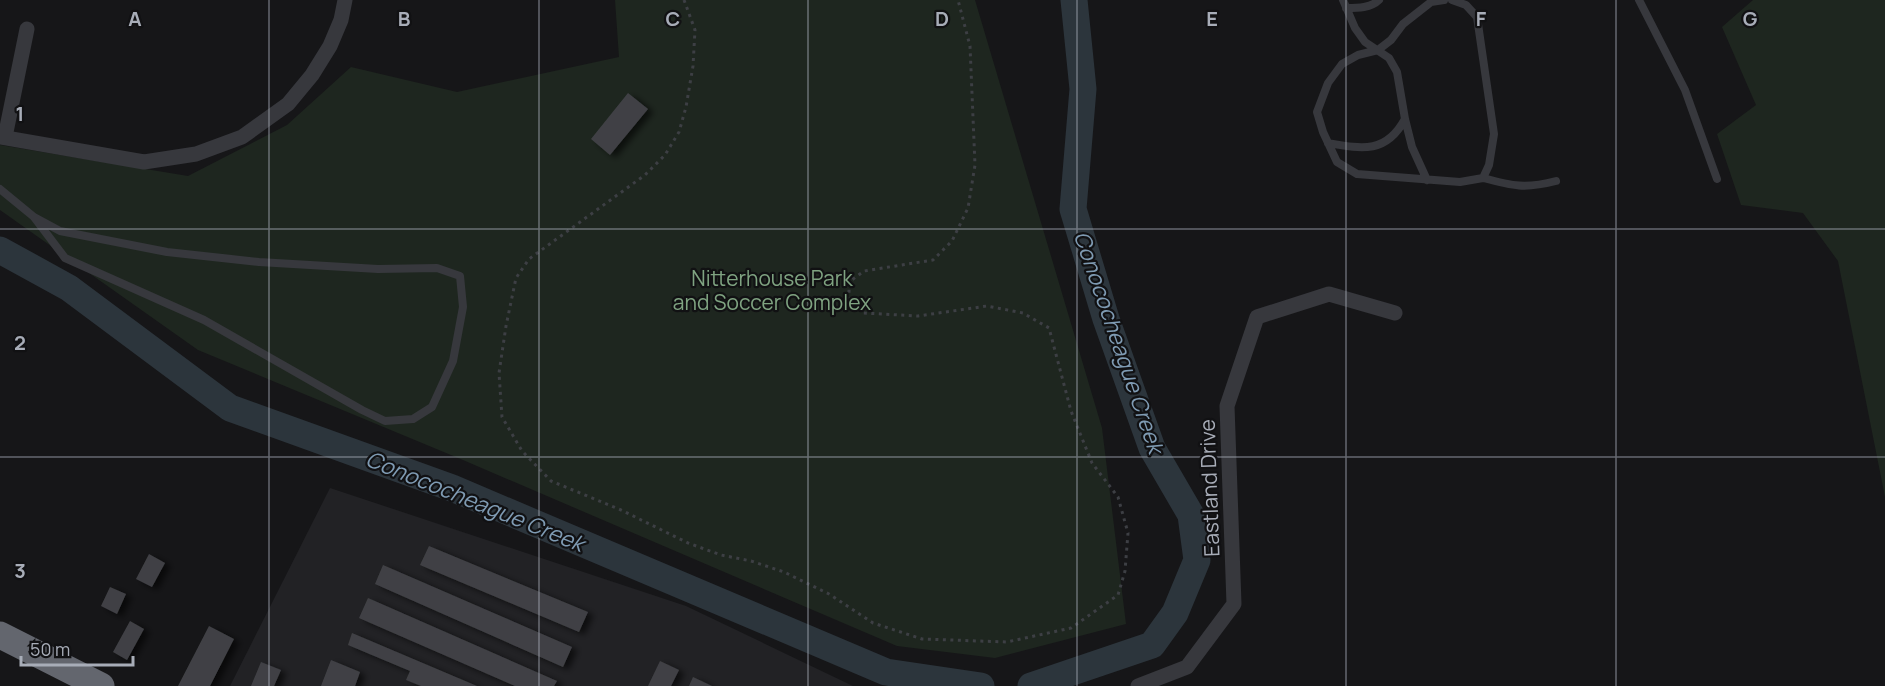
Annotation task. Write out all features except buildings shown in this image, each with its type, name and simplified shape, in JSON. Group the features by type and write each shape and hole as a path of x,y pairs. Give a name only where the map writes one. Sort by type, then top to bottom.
{"highway":[{"path":"0,635 101,686"}],"street":[{"path":"27,29 2,137 144,162 196,154 242,137 288,104 312,75 330,46 345,0"},
{"name":"Eastland Drive","path":"1138,686 1187,667 1234,604 1227,406 1257,316 1329,294 1395,313"}],"lane":[{"path":"1345,4 1359,8 1375,4 1379,0"},
{"path":"1444,0 1431,3 1403,24 1391,40 1378,50 1358,55 1342,64 1328,83 1317,112 1337,162 1357,174 1460,182 1483,178 1509,185 1533,187 1556,181"},
{"path":"1452,0 1466,5 1477,17 1494,134 1489,165 1483,178"},
{"path":"1639,0 1685,90 1717,179"},
{"path":"1345,4 1355,28 1365,42 1389,58 1397,72 1412,147 1427,180"},
{"path":"1328,144 1360,148 1379,144 1396,135 1405,119"},
{"path":"0,189 34,217 60,231 167,252 259,262 378,269 436,268 460,276 463,307 453,361 432,407 413,419 385,421 204,320 65,258 34,217"}],"path":[{"path":"684,0 694,30 694,54 686,107 679,132 665,155 645,175 529,259 516,278 499,373 502,417 522,451 551,482 621,510 688,543 721,555 751,561 784,572 829,594 873,623 922,639 1007,642 1071,628 1118,595 1125,571 1128,533 1118,497 1092,463 1075,422 1049,327 1023,313 987,306 918,316 863,313 849,299 849,282 864,271 933,260 952,241 968,208 975,165 969,46 958,0"}],"shaded area":[{"path":"330,488 686,606 853,686 230,686"}],"green space":[{"name":"Nitterhouse Park and Soccer Complex","path":"615,0 975,0 1102,428 1126,624 995,658 897,646 463,460 198,350 0,210 0,145 188,176 287,125 351,67 457,92 619,57"},
{"path":"1753,0 1885,0 1885,497 1838,261 1803,213 1741,205 1717,134 1756,105 1722,27"}],"waterway":[{"name":"Conococheague Creek","path":"1031,686 1152,645 1175,613 1197,560 1191,515 1152,448 1106,319 1073,209 1083,89 1074,0"},
{"name":"Conococheague Creek","path":"0,250 69,288 230,408 452,488 886,672 981,686"}]}
